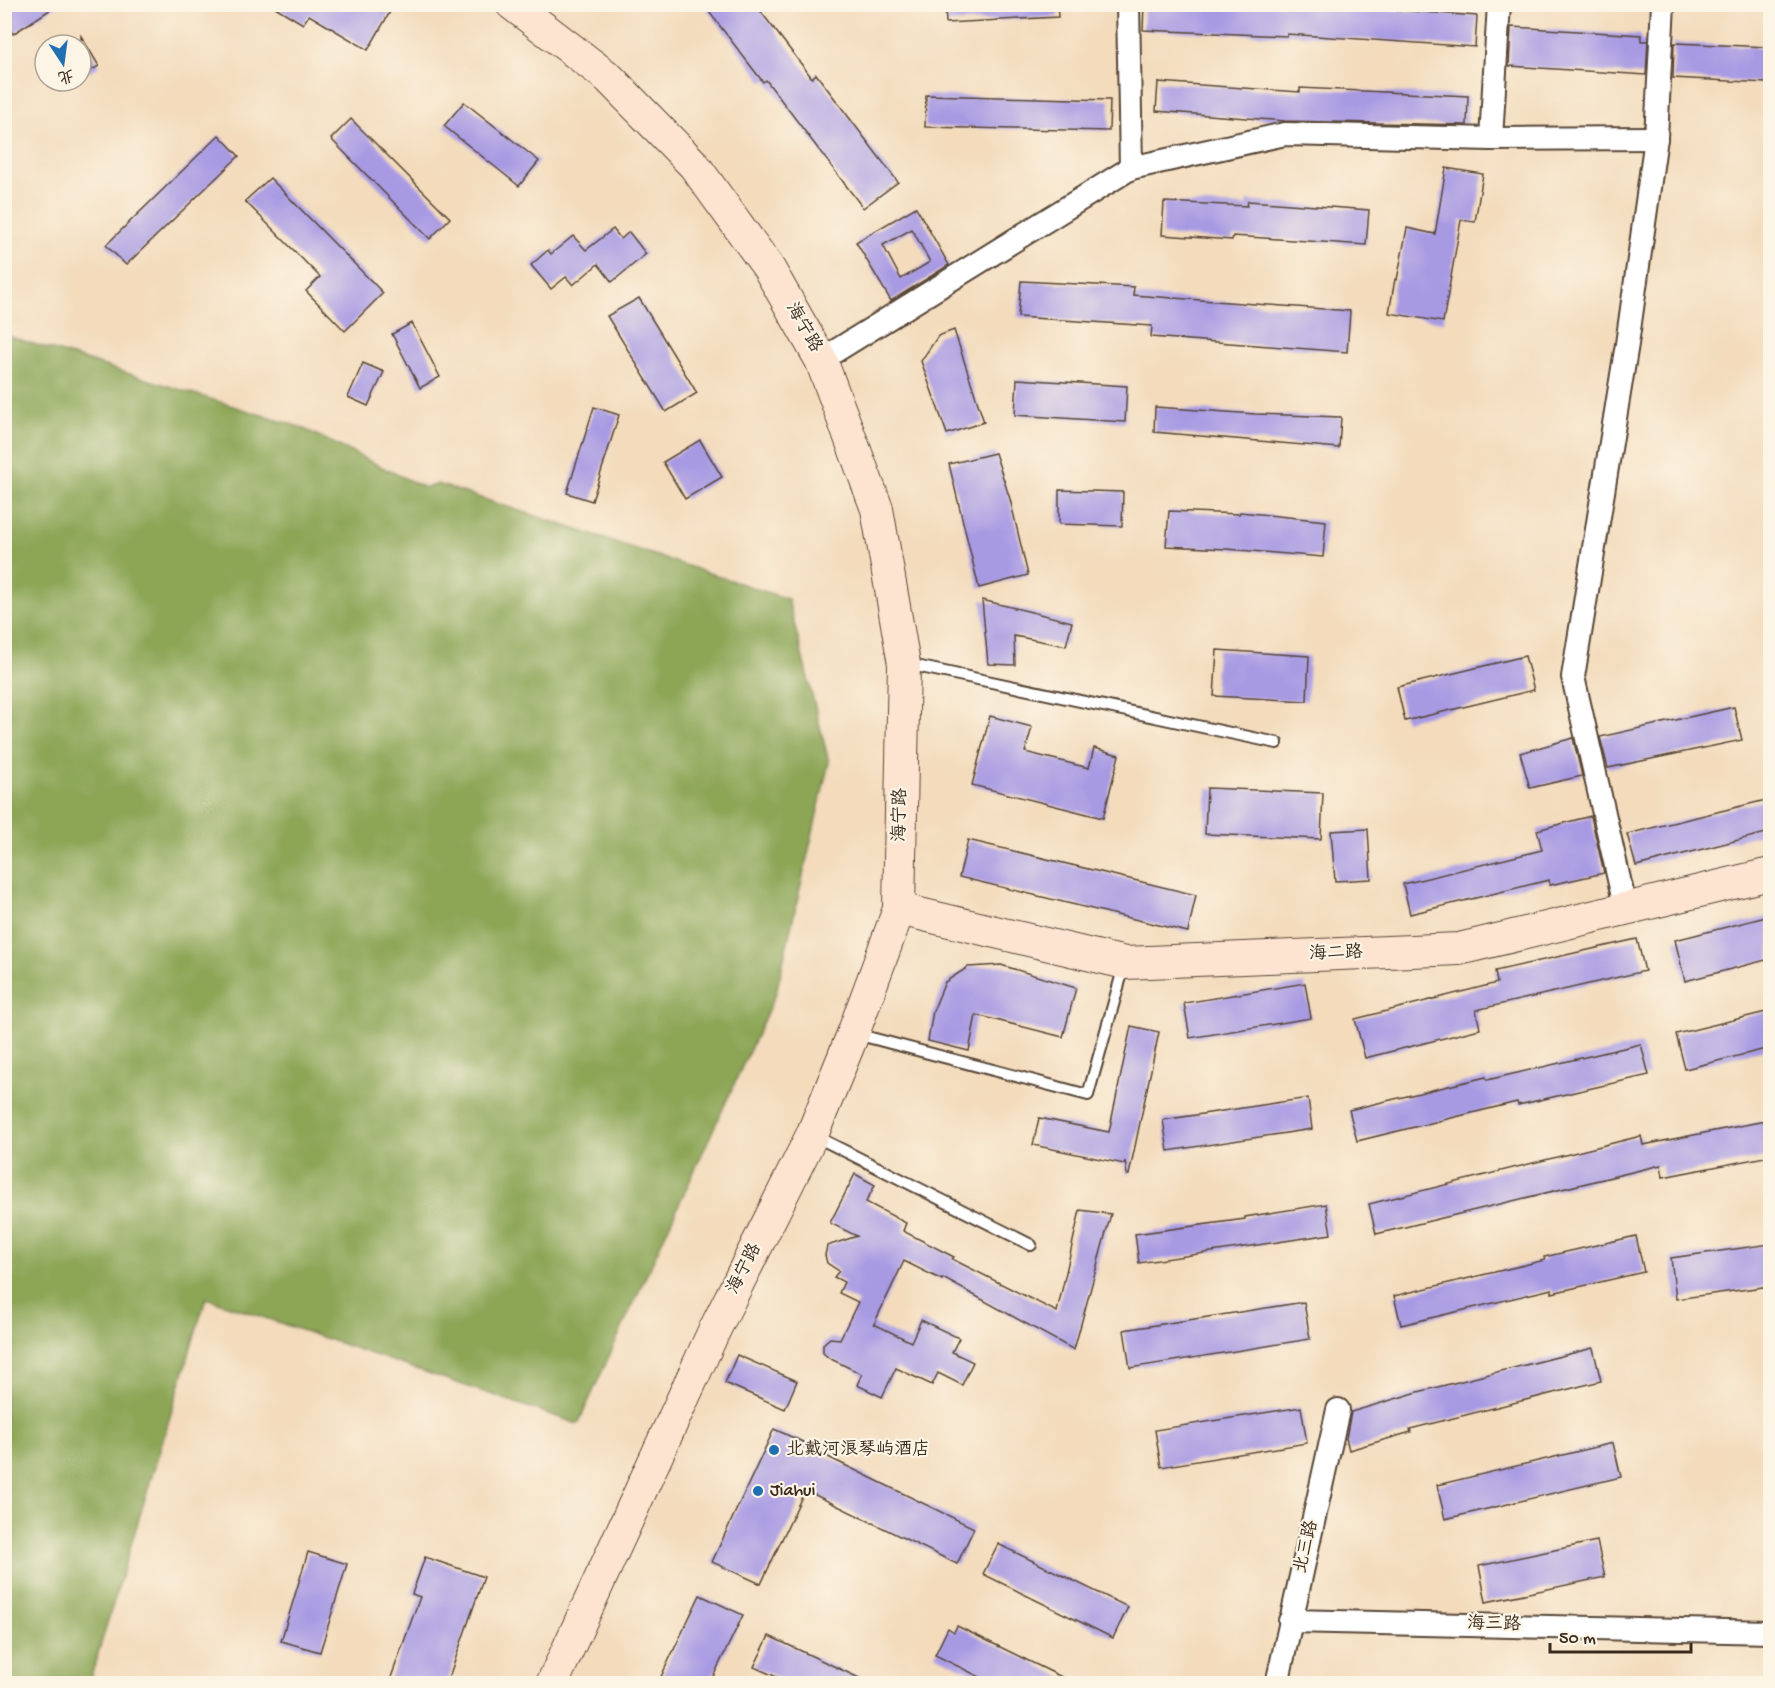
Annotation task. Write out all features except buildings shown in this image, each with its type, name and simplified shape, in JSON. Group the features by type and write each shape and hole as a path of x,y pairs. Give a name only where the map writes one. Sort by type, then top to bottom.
{"main road":[{"name":"海宁路","path":"512,4 609,78 694,165 768,267 821,360 876,509 904,664 899,909 853,1034 812,1135 713,1333 552,1683"},
{"name":"海二路","path":"899,909 1125,963 1459,949 1770,874"}],"street":[{"path":"1128,4 1131,168"},
{"path":"1491,139 1499,4"},
{"path":"1626,910 1574,677 1627,344 1656,138 1663,4"},
{"path":"821,360 1131,168 1286,134 1491,139 1656,138"},
{"name":"北三路","path":"1277,1683 1338,1410"},
{"name":"海三路","path":"1290,1621 1770,1632"}],"lane":[{"path":"904,664 1277,743"},
{"path":"853,1034 1088,1095 1125,963"},
{"path":"812,1135 1031,1245"}],"green space":[{"path":"5,335 300,427 425,488 438,484 788,599 829,762 776,993 578,1424 206,1298 89,1683 5,1683"}],"place":[{"name":"北戴河浪琴屿酒店","path":"774,1450"},
{"name":"Jiahui","path":"758,1491"}]}
